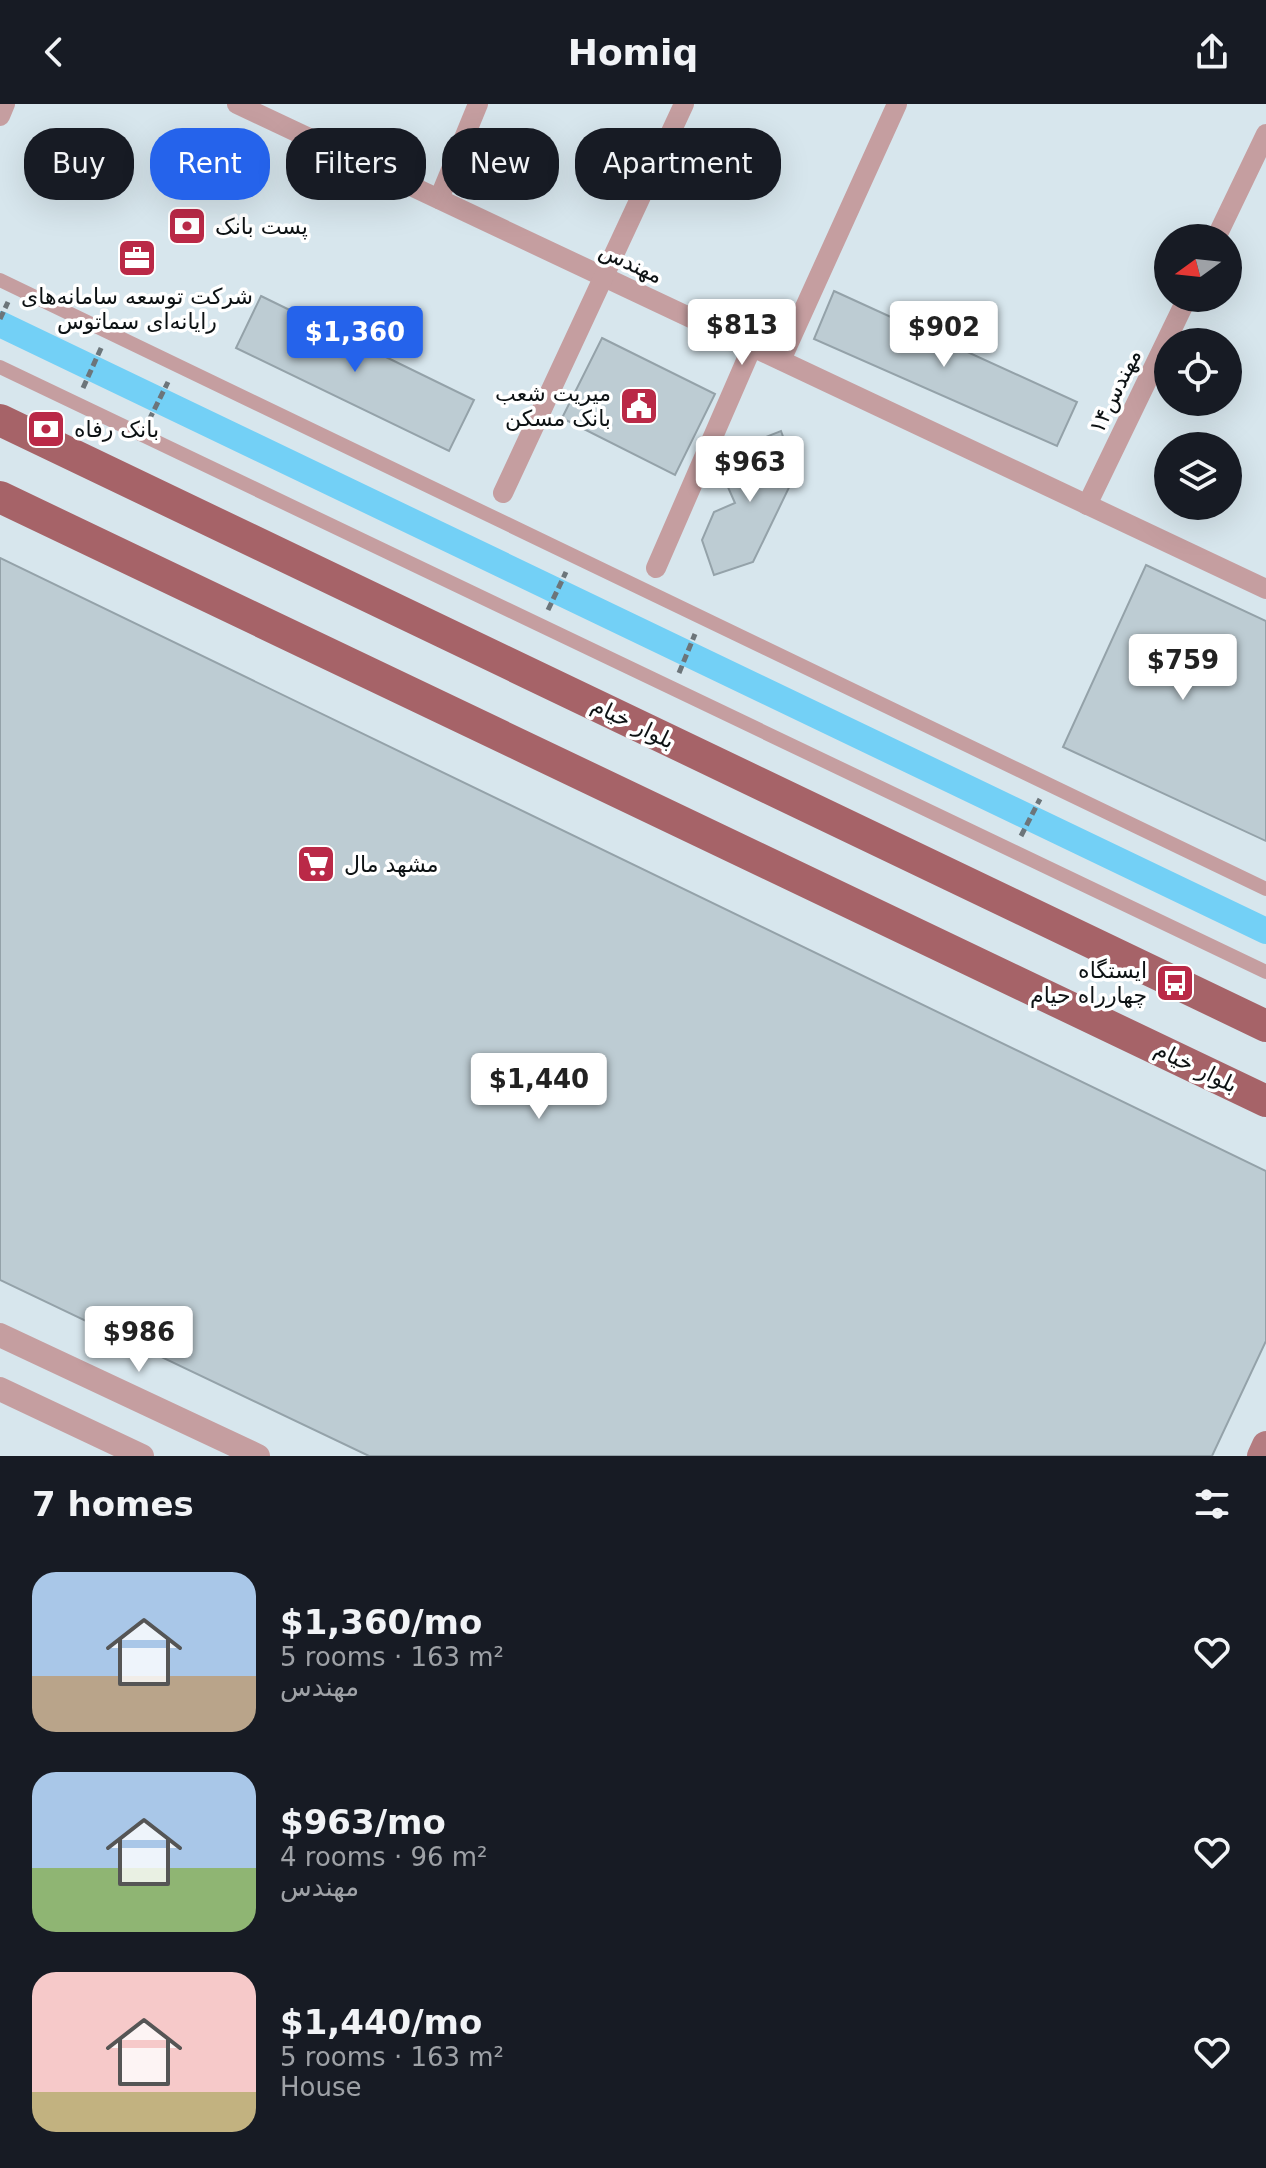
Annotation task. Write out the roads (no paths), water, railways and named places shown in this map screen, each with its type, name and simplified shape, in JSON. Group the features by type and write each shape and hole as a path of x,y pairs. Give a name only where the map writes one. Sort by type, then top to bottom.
{"main road":[{"name":"بلوار خیام","path":"0,420 1266,1026"},
{"name":"بلوار خیام","path":"0,497 1266,1101"},
{"path":"1261,1456 1266,1445"}],"street":[{"path":"0,116 5,104"},
{"name":"مهندس","path":"237,104 1266,589"},
{"path":"439,199 478,104"},
{"path":"503,493 684,104"},
{"path":"781,360 897,104"},
{"path":"1223,224 1266,134"},
{"path":"0,280 1266,889"},
{"name":"مهندس۱۴","path":"1087,505 1180,312"},
{"path":"656,568 752,347"},
{"path":"0,367 1266,972"},
{"path":"0,1335 258,1456"},
{"path":"0,1389 142,1456"}],"waterway":[{"path":"0,324 1266,931"}],"place":[{"name":"پست بانک","path":"187,226"},
{"name":"شرکت توسعه سامانه‌های رایانه‌ای سماتوس","path":"137,258"},
{"name":"میریت شعب بانک مسکن","path":"639,406"},
{"name":"بانک رفاه","path":"46,429"},
{"name":"مشهد مال","path":"316,864"},
{"name":"ایستگاه چهارراه حیام","path":"1175,983"}]}
